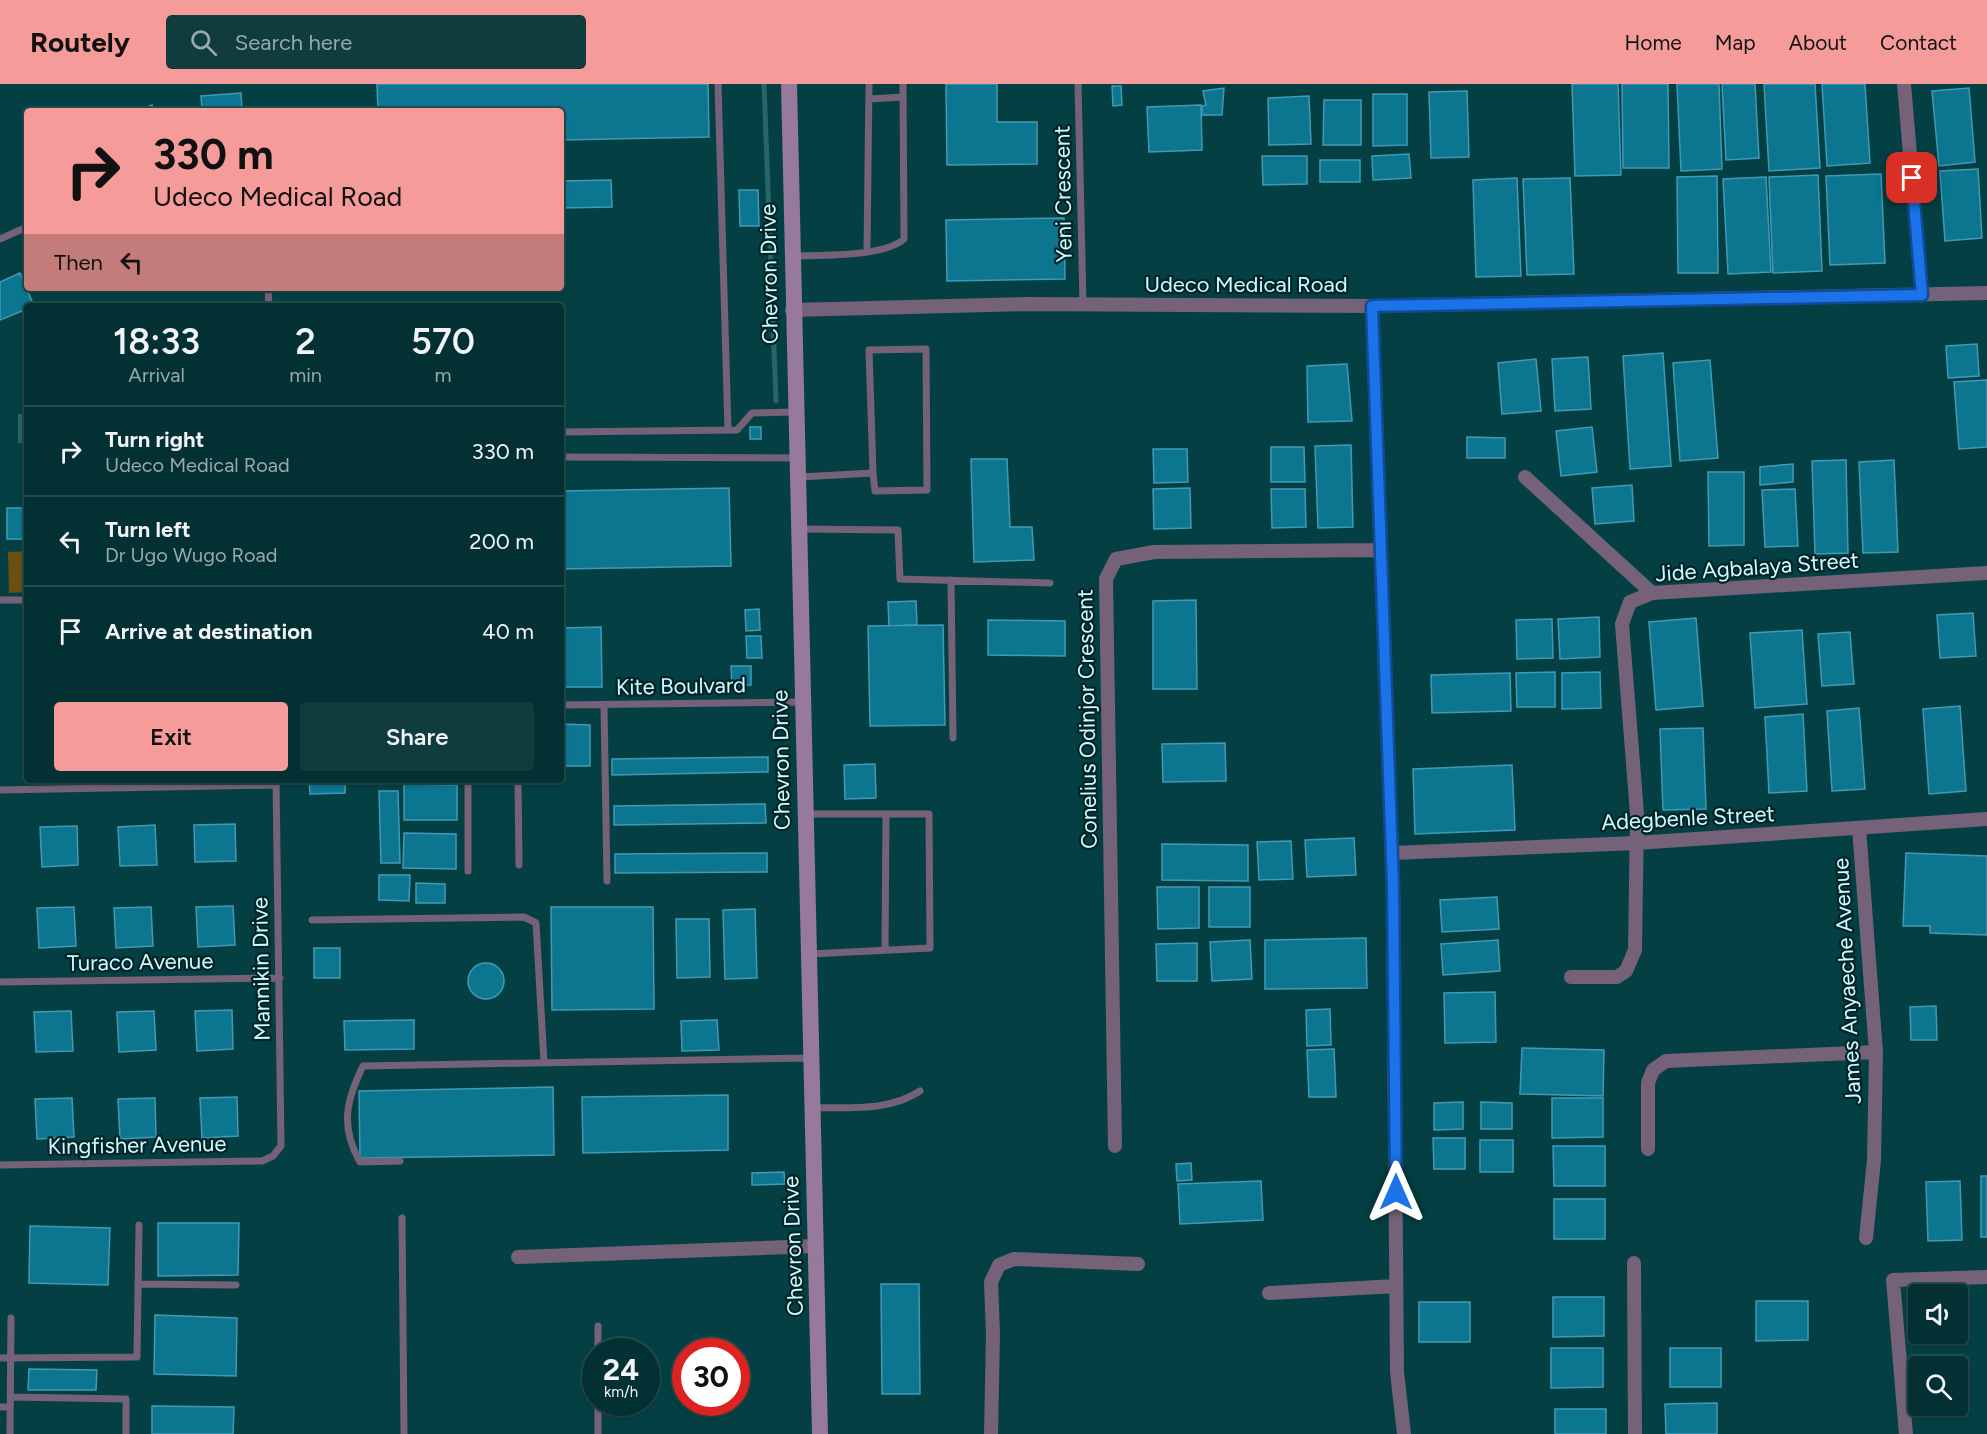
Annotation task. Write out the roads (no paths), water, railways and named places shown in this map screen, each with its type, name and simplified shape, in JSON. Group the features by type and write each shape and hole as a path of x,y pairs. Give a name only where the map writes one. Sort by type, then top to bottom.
{"main road":[{"name":"Chevron Drive","path":"789,84 792,310 820,1434"}],"street":[{"path":"1904,84 1922,295"},
{"name":"Udeco Medical Road","path":"792,310 1083,304 1372,306 1987,293"},
{"path":"1372,306 1392,853 1397,1372 1404,1434"},
{"path":"1525,477 1652,593"},
{"name":"Conelius Odinjor Crescent","path":"1115,1146 1106,579 1116,559 1154,552 1381,550"},
{"name":"Jide Agbalaya Street","path":"1571,977 1617,977 1631,962 1635,950 1636,843 1622,624 1630,602 1652,593 1987,573"},
{"name":"Adegbenle Street","path":"1392,853 1636,843 1987,819"},
{"name":"James Anyaeche Avenue","path":"1859,828 1876,1052 1874,1160 1866,1238"},
{"path":"1648,1149 1647,1083 1653,1070 1666,1061 1876,1052"},
{"path":"518,1257 815,1246"},
{"path":"991,1434 993,1334 991,1282 999,1264 1014,1259 1138,1264"},
{"path":"1634,1263 1635,1434"},
{"path":"1906,1434 1893,1280 1987,1278"},
{"path":"1269,1293 1396,1286"}],"lane":[{"path":"718,84 728,430"},
{"path":"867,251 869,84"},
{"path":"791,256 867,251 895,246 904,238 903,84"},
{"name":"Yeni Crescent","path":"1078,84 1083,304"},
{"path":"869,99 903,97"},
{"path":"0,239 24,228"},
{"path":"926,349 927,490 875,491 873,473 869,350 926,349"},
{"path":"564,432 737,430 752,413 796,412"},
{"path":"564,457 796,458"},
{"path":"797,477 873,473"},
{"path":"798,529 898,530 900,579 1050,583"},
{"path":"951,580 953,738"},
{"path":"0,600 24,600"},
{"name":"Kite Boulvard","path":"564,705 802,702"},
{"path":"604,705 607,881"},
{"path":"0,790 276,783"},
{"name":"Mannikin Drive","path":"273,1156 281,1146 282,1136 276,783"},
{"path":"468,783 468,871"},
{"path":"518,783 519,866"},
{"path":"804,813 929,814 930,948 808,954"},
{"path":"885,950 886,814"},
{"path":"312,920 524,917 536,923 544,1062"},
{"name":"Turaco Avenue","path":"0,982 280,978"},
{"path":"400,1161 360,1162 352,1147 346,1120 353,1086 363,1066 810,1058"},
{"path":"812,1108 884,1106 905,1101 920,1091"},
{"name":"Kingfisher Avenue","path":"0,1165 262,1161 273,1156"},
{"path":"402,1218 404,1434"},
{"path":"0,1358 137,1357 139,1225"},
{"path":"138,1284 236,1285"},
{"path":"10,1434 11,1318"},
{"path":"598,1326 598,1338"},
{"path":"10,1397 126,1399 126,1434"},
{"path":"0,1407 10,1407"},
{"path":"598,1416 598,1434"}],"water":[{"path":"18,414 24,414 24,443 18,443"}],"waterway":[{"path":"764,84 776,401"}]}
